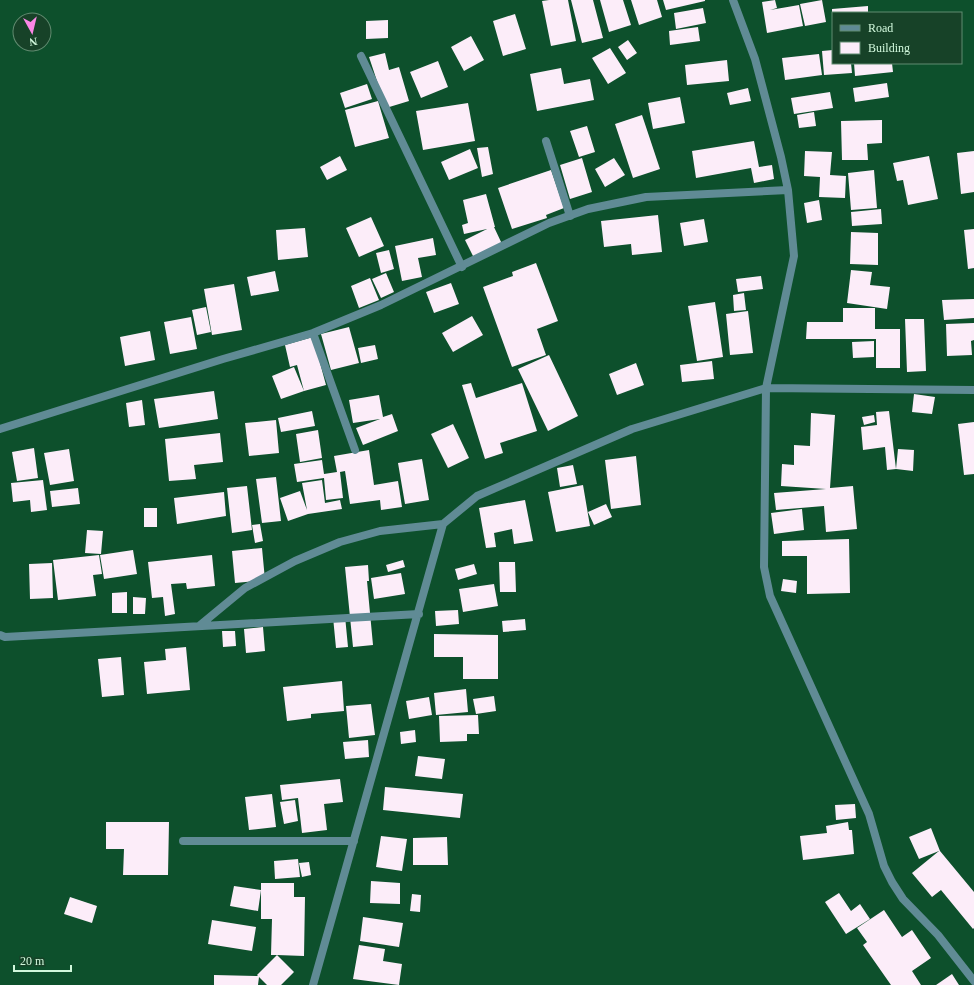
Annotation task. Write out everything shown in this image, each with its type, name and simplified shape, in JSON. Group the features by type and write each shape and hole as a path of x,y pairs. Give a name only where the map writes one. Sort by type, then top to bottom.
{"street":[{"path":"733,0 754,58 774,130 788,190 794,256 766,388 764,567 770,596 869,814 884,866 892,882 902,898 938,935 974,981"},
{"path":"361,56 462,267"},
{"path":"546,141 570,216"},
{"path":"0,429 223,359 313,333 381,305 462,267 549,223 588,209 646,197 788,190"},
{"path":"313,333 355,450"},
{"path":"199,626 245,588 295,561 340,542 380,531 443,524 477,496 632,429 766,388 974,390"},
{"path":"313,985 419,614 443,524"},
{"path":"0,635 5,637 419,614"},
{"path":"183,841 354,841"}],"building":[{"path":"568,0 576,41 551,46 542,1"},
{"path":"571,0 593,0 603,38 582,43"},
{"path":"600,0 623,0 631,25 609,32"},
{"path":"631,0 657,0 662,17 639,25"},
{"path":"663,0 705,0 705,1 666,10"},
{"path":"775,0 777,8 770,10 799,5 803,26 767,33 762,2"},
{"path":"822,0 826,22 805,26 800,4"},
{"path":"868,6 868,12 832,12 832,9"},
{"path":"703,8 706,23 676,29 674,13"},
{"path":"515,14 526,49 503,56 493,21"},
{"path":"388,20 388,38 366,39 366,21"},
{"path":"698,27 700,41 670,45 669,31"},
{"path":"471,36 484,60 464,71 451,47"},
{"path":"628,40 637,53 627,60 618,47"},
{"path":"610,48 626,73 608,84 592,58"},
{"path":"832,50 832,64 851,64 852,73 824,75 822,51"},
{"path":"385,53 389,70 399,67 409,101 386,108 369,57"},
{"path":"819,54 822,75 785,80 782,58"},
{"path":"727,60 729,81 687,85 685,65"},
{"path":"438,61 448,87 421,98 410,72"},
{"path":"854,64 892,64 893,72 855,76"},
{"path":"561,68 564,84 590,79 594,100 537,111 530,74"},
{"path":"887,83 889,97 855,102 853,88"},
{"path":"367,84 372,99 345,108 340,93"},
{"path":"748,88 751,101 730,105 727,93"},
{"path":"830,92 833,108 794,114 791,98"},
{"path":"680,97 685,123 653,129 648,103"},
{"path":"378,101 389,138 355,147 345,110"},
{"path":"468,103 475,141 423,150 416,111"},
{"path":"814,112 816,126 799,128 797,115"},
{"path":"642,115 660,169 633,178 615,124"},
{"path":"882,120 882,143 867,144 868,160 842,160 841,121"},
{"path":"587,126 595,152 579,157 570,131"},
{"path":"754,141 759,167 772,165 774,179 754,183 751,168 696,178 692,151"},
{"path":"488,147 493,174 482,177 477,148"},
{"path":"470,149 478,168 449,180 441,162"},
{"path":"805,151 832,152 830,175 846,176 845,198 819,197 820,177 804,176"},
{"path":"974,151 974,192 961,194 957,153"},
{"path":"340,156 347,170 327,180 320,167"},
{"path":"929,156 938,199 908,205 903,180 897,181 893,163"},
{"path":"582,158 592,192 570,199 560,165"},
{"path":"614,158 625,175 605,187 595,169"},
{"path":"551,170 564,208 546,215 547,218 512,229 498,188"},
{"path":"874,170 877,208 851,210 848,173"},
{"path":"486,194 494,227 502,244 474,258 465,240 487,229 464,234 462,225 468,223 463,200"},
{"path":"819,200 822,220 807,223 804,203"},
{"path":"881,209 882,224 852,226 851,212"},
{"path":"658,215 662,252 632,255 631,244 604,247 601,221"},
{"path":"371,217 384,246 359,257 346,228"},
{"path":"704,219 708,242 684,246 680,223"},
{"path":"305,228 308,257 278,260 276,230"},
{"path":"974,229 974,268 968,269 964,230"},
{"path":"851,232 878,233 878,265 850,264"},
{"path":"433,238 436,255 418,258 422,277 402,281 395,246"},
{"path":"389,250 394,269 381,273 376,253"},
{"path":"536,263 558,321 537,329 546,355 512,367 483,287 513,276 512,272"},
{"path":"851,270 872,272 870,285 890,287 887,309 847,303"},
{"path":"275,271 279,291 251,296 247,277"},
{"path":"386,273 394,292 381,298 372,279"},
{"path":"761,276 763,289 738,292 736,279"},
{"path":"370,278 379,300 359,308 351,286"},
{"path":"451,283 459,304 434,313 426,292"},
{"path":"234,284 242,330 212,335 204,289"},
{"path":"744,293 746,310 734,311 733,295"},
{"path":"974,299 974,318 944,320 942,300"},
{"path":"715,302 723,357 697,361 688,306"},
{"path":"206,307 211,332 197,335 192,310"},
{"path":"843,308 875,308 875,329 900,329 900,368 876,368 876,339 806,339 807,322 843,322"},
{"path":"748,311 753,353 730,355 726,314"},
{"path":"472,316 483,335 453,352 442,333"},
{"path":"191,317 197,349 170,354 164,322"},
{"path":"905,319 924,319 926,371 907,372"},
{"path":"974,323 974,340 971,341 972,355 947,356 946,324"},
{"path":"349,327 359,363 331,370 321,334"},
{"path":"150,331 155,360 125,366 120,337"},
{"path":"313,337 326,385 304,391 297,365 290,367 285,345"},
{"path":"874,341 874,357 853,358 852,342"},
{"path":"375,345 378,359 361,363 358,348"},
{"path":"549,355 578,416 548,431 518,369"},
{"path":"712,361 714,379 682,382 680,365"},
{"path":"636,363 644,385 617,395 609,374"},
{"path":"294,367 304,391 281,399 272,376"},
{"path":"471,383 476,398 522,383 537,431 500,443 503,453 485,459 462,385"},
{"path":"214,391 218,419 159,428 154,399"},
{"path":"914,394 935,397 932,414 912,412"},
{"path":"379,395 383,417 392,414 398,431 363,445 356,428 380,419 353,423 349,400"},
{"path":"142,400 145,425 129,427 126,403"},
{"path":"312,411 315,426 281,432 278,418"},
{"path":"889,411 896,469 887,470 885,447 863,450 861,427 877,425 876,412"},
{"path":"811,413 835,415 830,488 853,486 857,529 826,532 824,506 776,510 774,493 826,489 781,486 782,464 794,465 794,445 810,446"},
{"path":"874,415 875,422 864,425 862,417"},
{"path":"276,420 279,453 249,456 245,423"},
{"path":"974,422 974,474 964,475 958,424"},
{"path":"453,424 469,458 448,468 431,434"},
{"path":"318,430 322,458 300,462 296,434"},
{"path":"220,433 223,462 194,465 196,479 169,481 165,439"},
{"path":"34,448 38,478 17,481 12,452"},
{"path":"69,449 74,481 50,485 44,453"},
{"path":"898,449 914,450 913,471 896,469"},
{"path":"369,450 374,485 398,481 402,507 381,510 380,500 350,504 345,471 340,472 343,498 326,500 324,478 297,482 294,464 322,460 324,474 337,472 334,456"},
{"path":"636,456 641,505 611,509 605,460"},
{"path":"422,459 429,500 405,504 398,463"},
{"path":"573,465 577,484 560,487 557,468"},
{"path":"276,477 281,521 262,523 256,479"},
{"path":"43,480 47,510 31,512 30,500 13,502 11,483"},
{"path":"322,480 325,503 340,500 342,509 308,514 288,521 280,498 300,491 307,510 302,483"},
{"path":"583,485 590,526 556,532 548,492"},
{"path":"247,486 252,530 232,533 227,488"},
{"path":"78,488 80,504 52,507 50,491"},
{"path":"224,492 226,516 177,524 174,498"},
{"path":"525,500 533,541 514,544 512,529 494,533 496,547 486,548 479,508"},
{"path":"606,504 612,517 594,525 588,512"},
{"path":"144,508 157,508 157,527 144,527"},
{"path":"802,509 804,530 774,534 771,513"},
{"path":"260,524 263,541 255,543 252,525"},
{"path":"87,530 103,531 101,554 85,553"},
{"path":"849,539 850,593 807,594 807,556 782,556 782,541"},
{"path":"262,548 265,580 235,583 232,551"},
{"path":"133,550 137,574 104,579 100,555"},
{"path":"99,555 102,574 93,575 96,596 58,600 53,560"},
{"path":"212,555 215,586 187,589 186,583 171,584 175,614 165,616 163,597 152,598 148,562"},
{"path":"403,560 405,567 388,572 386,565"},
{"path":"499,562 515,562 516,592 500,592"},
{"path":"52,563 53,598 30,599 29,564"},
{"path":"474,564 477,574 458,580 455,569"},
{"path":"368,565 369,581 367,581 373,645 353,647 345,567"},
{"path":"401,573 405,594 374,599 371,578"},
{"path":"783,579 797,581 796,593 781,591"},
{"path":"494,584 498,606 463,612 459,589"},
{"path":"127,592 127,613 112,613 112,593"},
{"path":"133,597 146,598 145,614 133,614"},
{"path":"458,610 459,624 436,626 435,611"},
{"path":"345,616 348,647 336,648 333,617"},
{"path":"525,619 526,630 503,632 502,621"},
{"path":"263,627 265,651 246,653 244,629"},
{"path":"222,631 235,631 236,646 223,647"},
{"path":"434,634 498,635 498,679 463,679 463,657 434,657"},
{"path":"186,647 190,690 147,694 144,662 166,660 165,649"},
{"path":"121,657 124,695 102,697 98,659"},
{"path":"342,681 344,711 311,714 311,718 287,721 283,687"},
{"path":"466,689 468,712 436,715 434,693"},
{"path":"494,696 496,711 476,714 473,699"},
{"path":"429,697 432,715 409,719 406,701"},
{"path":"371,704 375,735 349,738 346,706"},
{"path":"478,715 479,734 467,734 467,741 440,742 439,716"},
{"path":"415,730 416,742 401,744 400,732"},
{"path":"368,740 369,757 345,759 343,742"},
{"path":"418,756 445,759 442,779 415,776"},
{"path":"340,779 343,802 324,804 327,830 302,833 298,798 282,800 280,785"},
{"path":"385,787 463,794 460,818 383,810"},
{"path":"272,794 276,827 249,830 245,797"},
{"path":"295,800 298,821 284,824 280,802"},
{"path":"855,804 856,818 836,820 835,805"},
{"path":"106,822 169,822 168,875 123,875 124,849 106,849"},
{"path":"848,822 849,830 852,830 854,854 803,860 800,836 827,833 826,826"},
{"path":"931,828 940,851 974,892 973,929 941,890 932,897 912,873 939,851 919,859 909,837"},
{"path":"381,836 407,839 402,871 376,867"},
{"path":"447,837 448,865 413,865 413,838"},
{"path":"298,859 300,877 275,879 274,861"},
{"path":"309,862 311,875 302,877 299,863"},
{"path":"371,881 400,883 400,904 370,903"},
{"path":"261,883 294,883 294,897 305,897 304,956 271,955 272,919 261,919"},
{"path":"234,886 261,890 258,911 230,906"},
{"path":"839,893 851,911 860,904 870,919 846,934 825,902"},
{"path":"412,894 421,895 420,912 410,911"},
{"path":"70,897 97,906 92,923 64,914"},
{"path":"884,910 902,937 912,930 931,958 912,971 921,985 891,985 863,945 867,942 857,928"},
{"path":"363,917 403,923 399,947 360,941"},
{"path":"212,920 256,927 252,951 208,944"},
{"path":"359,945 385,949 383,961 402,964 399,985 353,979"},
{"path":"277,955 294,972 281,985 267,985 259,977 258,985 214,985 214,975 258,976 257,975"},
{"path":"952,974 959,985 936,985"}]}
